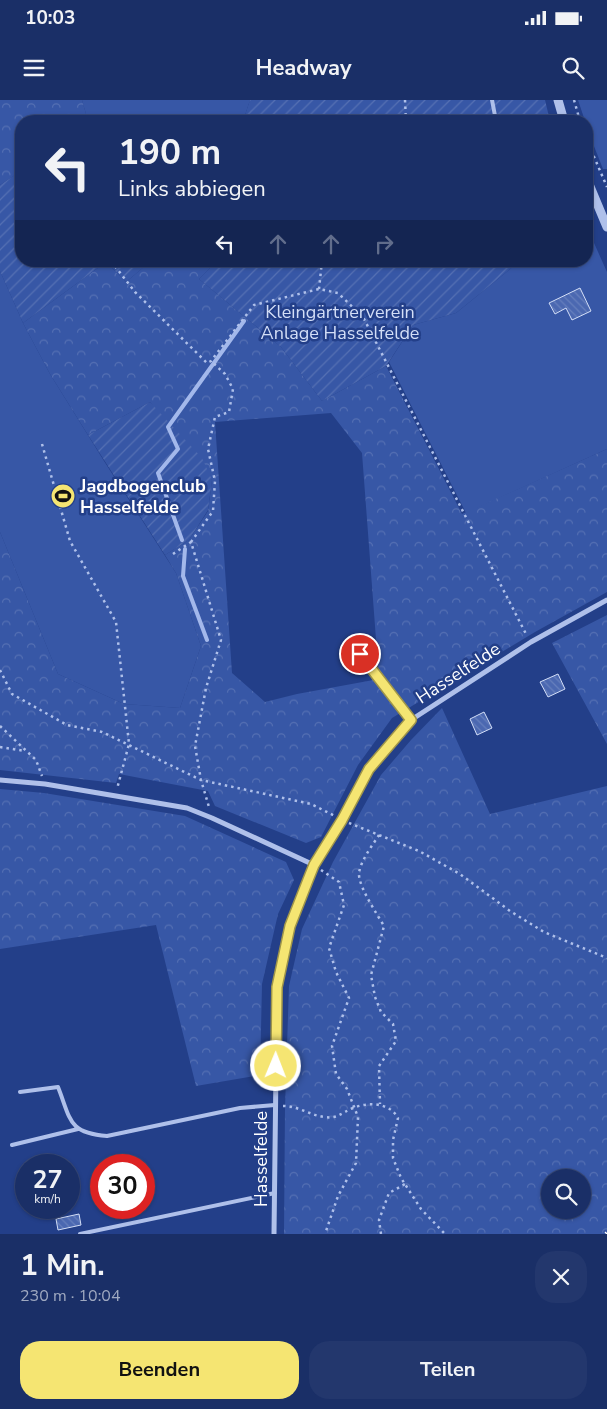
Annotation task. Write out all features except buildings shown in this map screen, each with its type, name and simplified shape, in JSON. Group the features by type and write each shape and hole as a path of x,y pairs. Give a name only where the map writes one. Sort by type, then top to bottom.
{"street":[{"path":"558,100 562,115"},
{"path":"593,194 607,227"},
{"name":"Hasselfelde","path":"274,1234 277,987 290,926 314,865 342,820 369,769 411,720 531,642 607,600"},
{"path":"0,780 45,784 187,808 314,865"}],"lane":[{"path":"492,100 495,115"},
{"path":"360,654 411,720"},
{"path":"20,1092 58,1087 72,1124 91,1135 108,1136 240,1108 275,1105"},
{"path":"12,1145 78,1129"},
{"path":"80,1234 274,1193"}],"path":[{"path":"405,100 406,115"},
{"path":"574,100 578,115"},
{"path":"593,154 607,187"},
{"path":"116,267 135,292 207,363 213,362 254,305 318,289 338,293 363,317 531,642"},
{"path":"318,289 321,267"},
{"path":"173,554 191,542 213,511 215,481 208,449 215,417 228,412 233,389 224,374 213,362"},
{"path":"42,444 70,541 116,622 129,744 116,796"},
{"path":"191,542 220,640 206,688 195,746 201,780 212,818"},
{"path":"0,670 12,694 66,724 102,732 201,780 311,804 342,820 419,851 460,874 510,911 544,932 607,958"},
{"path":"0,726 36,760 45,784"},
{"path":"0,747 26,752"},
{"path":"379,835 367,854 359,874 362,886 384,926 371,975 375,997 381,1012 393,1024 396,1041 379,1066 380,1104"},
{"path":"314,865 339,882 344,905 329,948 336,972 349,998 332,1046 336,1074 348,1089 358,1117 356,1163 338,1196 324,1234"},
{"path":"275,1105 292,1106 322,1117 335,1118 354,1107 380,1104 395,1113 398,1118 393,1140 393,1158 405,1184 421,1209 445,1234"},
{"path":"381,1234 379,1220 389,1193 405,1184"}],"green space":[{"path":"0,100 82,100 86,115 15,115 15,175 0,185"},
{"path":"82,100 250,100 245,115 86,115"},
{"path":"250,100 545,100 549,115 245,115"},
{"path":"578,100 607,100 607,169 603,169 593,144 593,115 583,115"},
{"path":"15,175 15,267 99,267 23,323 0,271 0,185"},
{"path":"593,241 607,272 607,449 466,513 389,362 413,325 456,313 513,267 593,267"},
{"path":"99,267 111,267 126,282 144,267 211,267 199,279 281,347 322,401 386,366 462,514 607,449 607,592 535,632 392,718 358,765 321,837 306,843 215,806 208,791 119,774 116,783 0,770 0,532 58,674 124,704 180,708 201,646 176,573 165,555 189,540 208,511 212,480 150,402 88,435 50,374 23,323","holes":["331,413 362,453 379,679 297,694 265,702 232,673 215,422"]},
{"path":"111,267 144,267 126,282"},
{"name":"Kleingärtnerverein Anlage Hasselfelde","path":"211,267 513,267 456,313 413,325 386,366 322,401 281,347 199,279"},
{"name":"Jagdbogenclub Hasselfelde","path":"0,271 23,323 50,374 176,573 201,646 180,708 124,704 58,674 0,532"},
{"path":"150,402 202,458 212,480 208,510 189,540 165,555 88,435"},
{"path":"607,615 607,744 552,643"},
{"path":"442,708 490,814 607,786 607,1234 284,1234 285,1108 289,986 302,929 333,862 381,775"},
{"path":"0,789 44,793 185,816 286,862 294,880 278,914 262,984 260,1075 196,1086 156,925 0,949"}],"waterway":[{"path":"182,540 158,473 178,449 168,427 244,321"},
{"path":"185,549 183,576 207,640"}],"place":[{"name":"Jagdbogenclub Hasselfelde","path":"63,496"}],"route":[{"path":"276,1066 277,987 290,926 314,865 342,820 369,769 411,720 360,654"}]}
